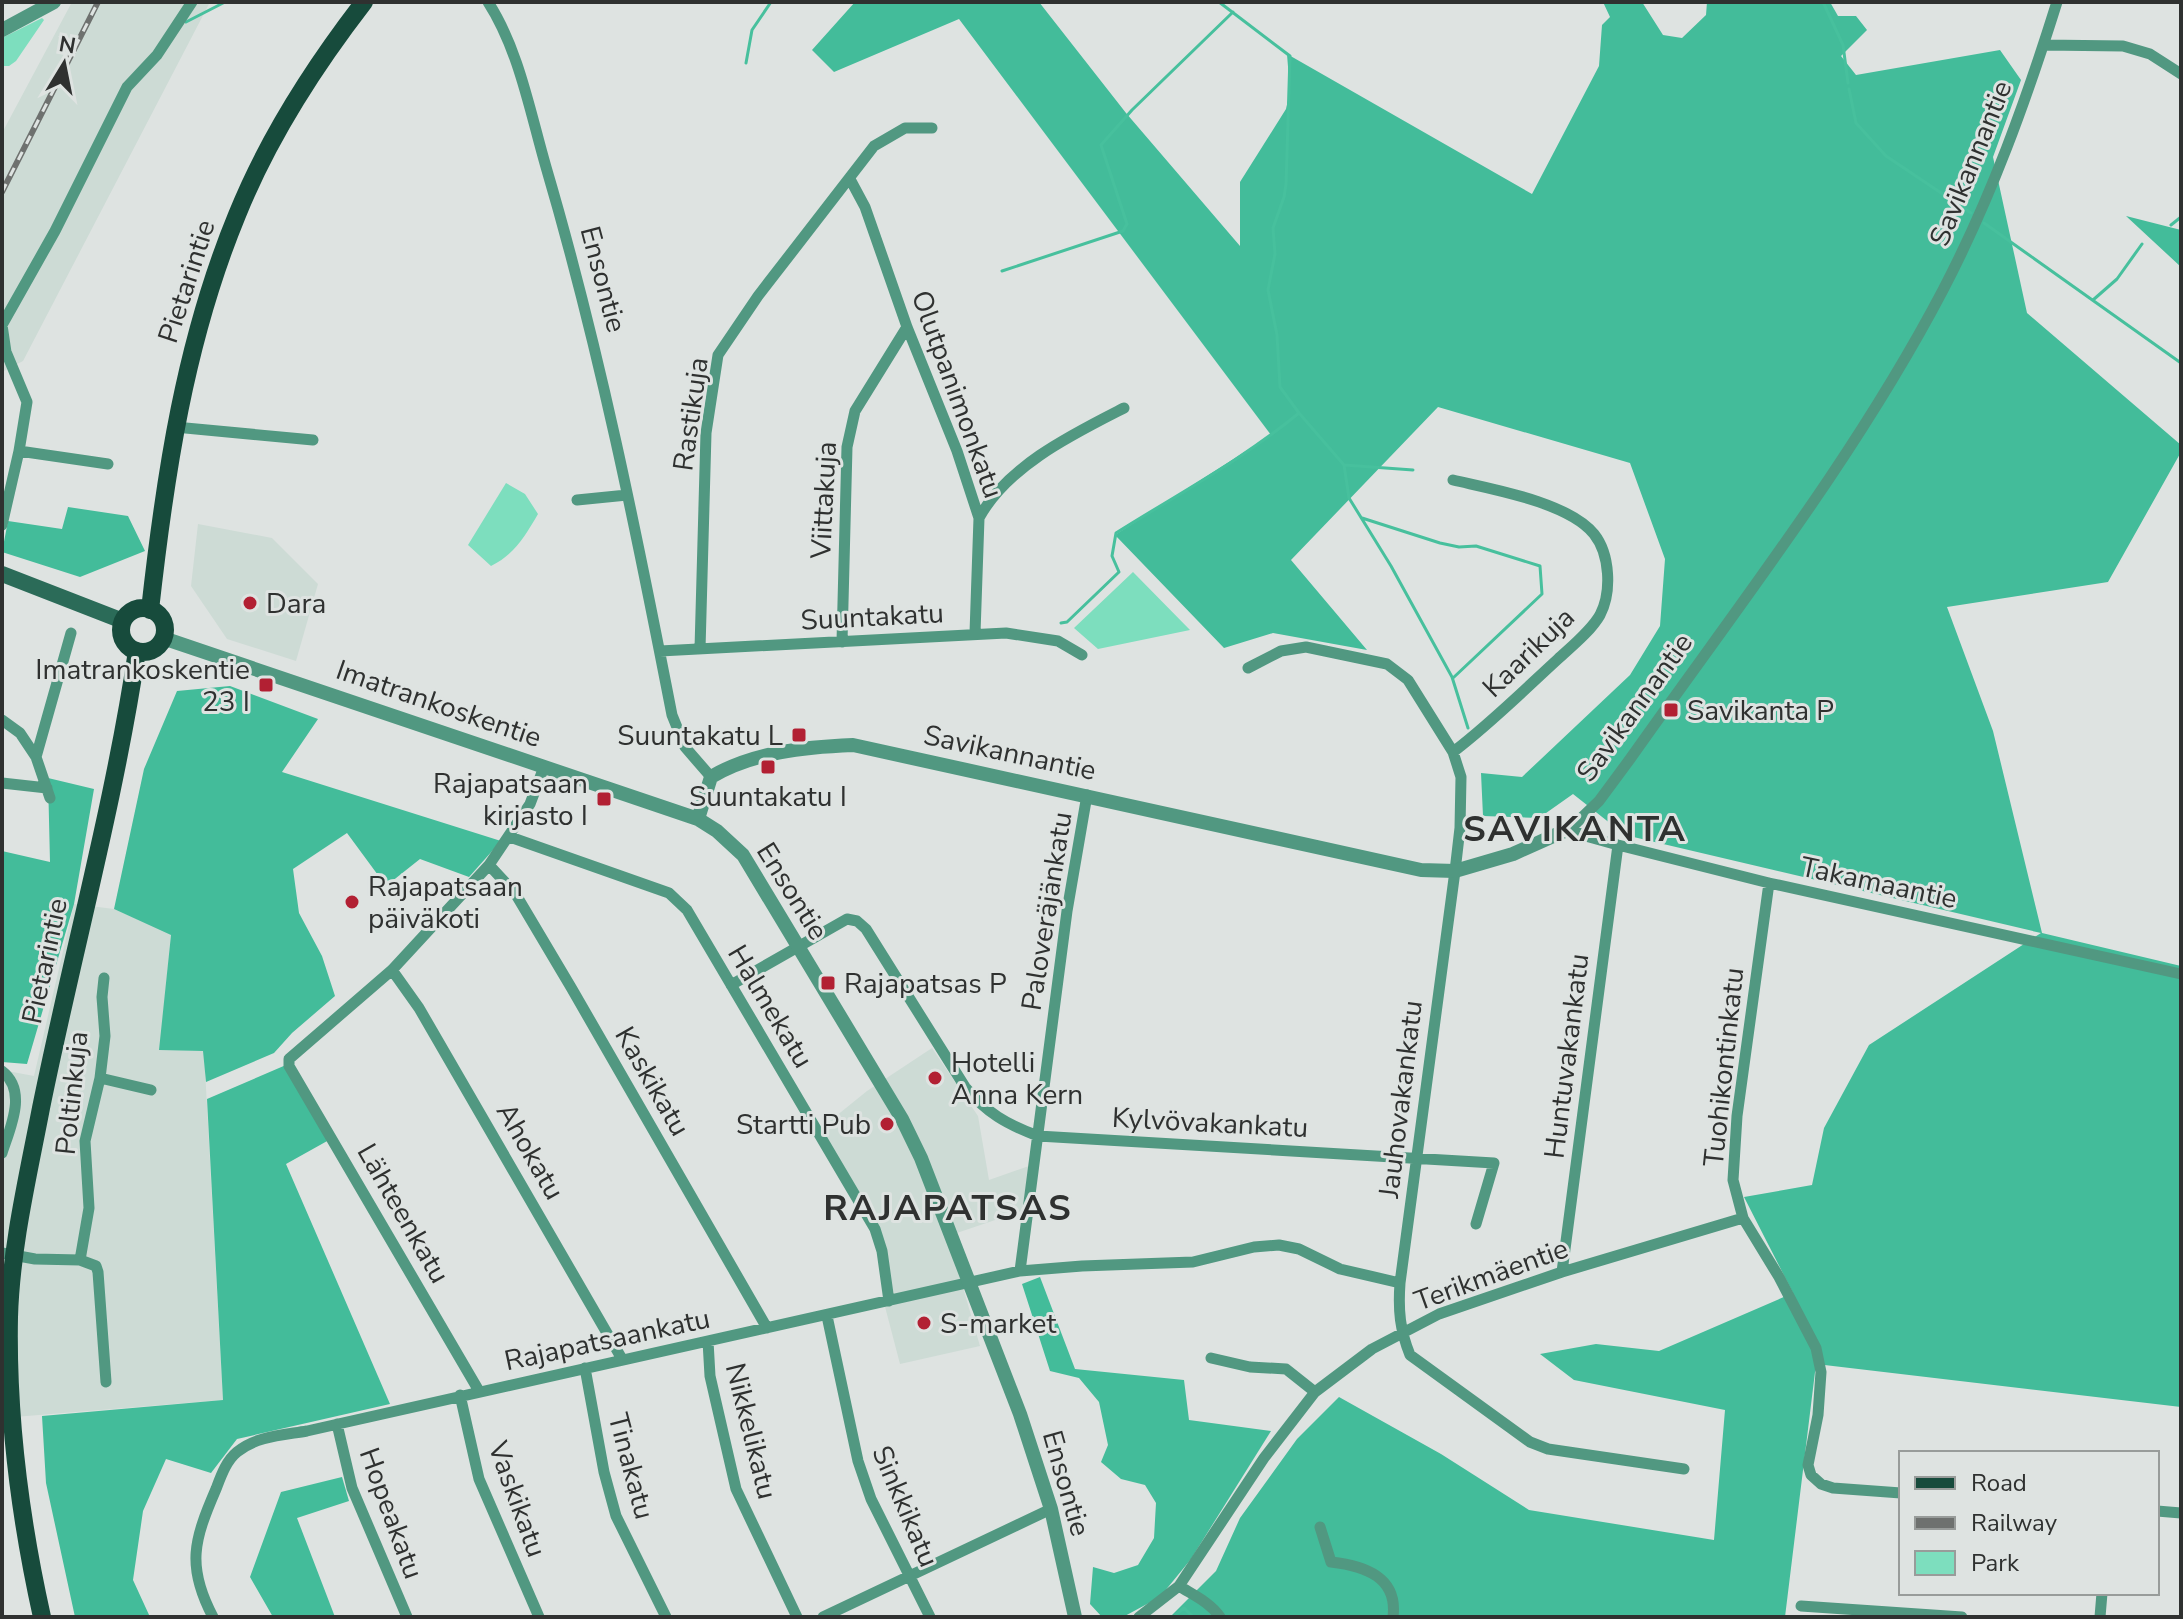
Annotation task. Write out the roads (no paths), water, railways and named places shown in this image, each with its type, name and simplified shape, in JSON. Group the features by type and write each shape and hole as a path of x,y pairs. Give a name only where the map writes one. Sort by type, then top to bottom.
{"main road":[{"name":"Pietarintie","path":"150,610 175,427 205,306 237,214 263,157 289,112 312,74 364,2"},
{"path":"2,574 123,621"},
{"path":"144,608 150,610 161,618 165,631 163,638 153,650 137,651 123,640 123,621 131,612 144,608"},
{"name":"Pietarintie","path":"42,1617 15,1467 10,1391 9,1254 116,774 137,651"}],"street":[{"path":"2,30 54,2"},
{"path":"2,525 27,402 6,352 2,325 55,231 127,87 157,55 192,2"},
{"name":"Ensontie","path":"488,2 508,40 564,229 604,381 677,730 685,747 711,777"},
{"name":"Savikannantie","path":"711,777 725,769 779,753 853,745 1421,870 1455,871 1513,854 1571,828 1599,801 1630,759 1801,518 1891,383 1944,289 1979,216 2010,143 2057,2"},
{"path":"2044,45 2123,46 2150,54 2181,74"},
{"name":"Rastikuja","path":"700,649 706,433 718,355 758,296 874,146 905,128 932,128"},
{"name":"Olutpanimonkatu","path":"850,179 865,207 907,327 957,451 979,518 975,633"},
{"name":"Viittakuja","path":"842,642 847,447 855,411 907,327"},
{"path":"979,518 987,502 1058,441 1124,408"},
{"path":"175,427 313,440"},
{"path":"19,451 108,464"},
{"name":"Kaarikuja","path":"1453,480 1524,497 1566,513 1594,534 1606,561 1608,588 1600,616 1573,645 1481,731 1453,752"},
{"path":"577,500 627,495"},
{"path":"36,757 71,633"},
{"name":"Suuntakatu","path":"660,651 975,633 1037,636 1058,641 1082,655"},
{"name":"Imatrankoskentie","path":"163,638 698,819"},
{"name":"Jauhovakankatu","path":"1248,668 1281,651 1306,647 1387,664 1408,680 1453,752 1461,777 1462,804 1455,871 1400,1283 1398,1315 1401,1333"},
{"path":"2,720 20,733 36,757 49,793 2,783"},
{"path":"392,970 489,865 510,837 530,804 544,767"},
{"path":"698,819 711,777"},
{"name":"Paloveräjänkatu","path":"1020,1271 1067,911 1087,795"},
{"name":"Ensontie","path":"698,819 743,855 902,1119 921,1158 1020,1414 1051,1509 1075,1617"},
{"name":"Takamaantie","path":"1571,828 1582,835 1769,883 2181,974"},
{"name":"Halmekatu","path":"510,837 669,893 687,910 875,1229 882,1251 889,1301"},
{"name":"Huntuvakankatu","path":"1562,1272 1618,845"},
{"name":"Kaskikatu","path":"489,865 515,893 767,1328"},
{"name":"Tuohikontinkatu","path":"1769,883 1737,1116 1733,1180 1743,1218 1779,1277 1816,1348 1821,1372 1818,1415 1808,1465 1811,1475 1821,1484 1833,1488 1899,1493"},
{"name":"Kylvövakankatu","path":"798,948 847,919 857,921 866,929 974,1098 983,1109 1014,1127 1038,1136 1494,1163 1476,1224"},
{"path":"731,985 798,948"},
{"name":"Lähteenkatu","path":"392,970 289,1059 289,1066 479,1391"},
{"name":"Ahokatu","path":"392,970 419,1008 622,1359"},
{"name":"Poltinkuja","path":"80,1260 89,1208 85,1141 100,1078 105,1036 104,978"},
{"path":"2,1071 14,1086 17,1096 2,1153"},
{"path":"100,1078 151,1090"},
{"name":"Terikmäentie","path":"1139,1617 1179,1586 1264,1458 1315,1392 1372,1349 1439,1314 1562,1272 1743,1218"},
{"name":"Rajapatsaankatu","path":"213,1617 197,1582 199,1533 224,1469 238,1451 254,1442 1020,1271 1193,1262 1254,1247 1279,1245 1299,1249 1340,1269 1400,1283"},
{"path":"9,1254 35,1259 80,1260 96,1266 106,1382"},
{"name":"Sinkkikatu","path":"827,1316 858,1461 871,1499 930,1617"},
{"path":"1401,1333 1410,1355 1530,1442 1548,1449 1684,1469"},
{"name":"Nikkelikatu","path":"708,1341 710,1376 736,1489 797,1617"},
{"path":"1211,1358 1250,1367 1286,1369 1315,1392"},
{"name":"Tinakatu","path":"585,1368 604,1472 616,1516 666,1617"},
{"name":"Vaskikatu","path":"460,1395 479,1479 539,1617"},
{"name":"Hopeakatu","path":"337,1424 352,1488 407,1617"},
{"path":"823,1617 1051,1509"},
{"path":"2159,1511 2181,1513"},
{"path":"1320,1527 1331,1562 1359,1567 1375,1575 1390,1589 1394,1596 1393,1617"},
{"path":"1179,1586 1217,1611 1220,1617"},
{"path":"2100,1617 2102,1595"},
{"path":"1801,1606 1962,1617"}],"waterway":[{"path":"186,22 225,2"},
{"path":"746,63 752,30 771,2"},
{"path":"1219,2 1290,56 1286,184 1273,228 1275,254 1268,290 1277,335 1280,387 1344,465 1349,498 1391,566 1452,677 1468,728"},
{"path":"1823,2 1843,45 1848,83"},
{"path":"1002,271 1123,231 1127,224 1101,145 1132,110 1233,12"},
{"path":"1849,89 1856,123 1886,156 1971,213"},
{"path":"2171,225 2181,217"},
{"path":"1984,223 2181,363"},
{"path":"2093,300 2117,279 2142,244"},
{"path":"1061,623 1067,622 1119,572 1112,556 1116,533 1232,461 1299,413"},
{"path":"1344,465 1413,470"},
{"path":"1362,518 1440,543 1459,547 1476,546 1540,566 1542,594 1453,678"},
{"path":"1173,1617 1184,1608 1193,1617"}],"railway":[{"path":"2,192 98,2"}],"place":[{"name":"Dara","path":"250,603"},
{"name":"Imatrankoskentie 23 I","path":"266,685"},
{"name":"Savikanta P","path":"1671,710"},
{"name":"Suuntakatu L","path":"799,735"},
{"name":"Suuntakatu I","path":"768,767"},
{"name":"Rajapatsaan kirjasto I","path":"604,799"},
{"name":"Rajapatsaan päiväkoti","path":"352,902"},
{"name":"Rajapatsas P","path":"828,983"},
{"name":"Hotelli Anna Kern","path":"935,1078"},
{"name":"Startti Pub","path":"887,1124"},
{"name":"S-market","path":"924,1323"}],"district":[{"name":"SAVIKANTA","path":"1575,828"},
{"name":"RAJAPATSAS","path":"948,1207"}]}
